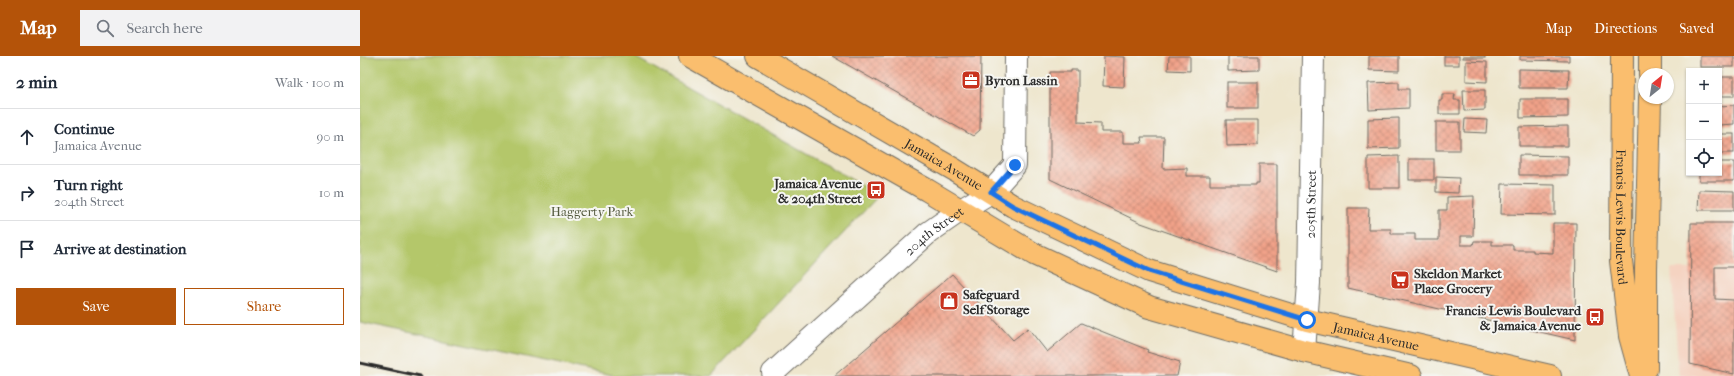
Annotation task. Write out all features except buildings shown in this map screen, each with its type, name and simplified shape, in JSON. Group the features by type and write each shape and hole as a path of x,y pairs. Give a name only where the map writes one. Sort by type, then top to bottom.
{"main road":[{"name":"Jamaica Avenue","path":"758,56 1013,206 1149,271 1307,320 1550,376"},
{"name":"Francis Lewis Boulevard","path":"1622,56 1621,260 1630,336 1641,376"},
{"path":"1650,56 1650,68"},
{"path":"701,59 1034,254 1149,306 1304,351 1411,376"},
{"name":"Francis Lewis Boulevard","path":"1646,376 1646,269 1650,104"}],"street":[{"name":"204th Street","path":"773,373 928,233 961,210 991,192 1015,165 1016,56"},
{"name":"205th Street","path":"1304,351 1307,320 1313,56"}],"shaded area":[{"path":"1671,269 1734,269 1734,376 1679,376"}],"green space":[{"name":"Haggerty Park","path":"360,56 633,56 879,195 711,376 617,376 360,322"}],"railway":[{"path":"360,363 420,376"}],"place":[{"name":"Byron Lassin","path":"971,80"},
{"name":"Jamaica Avenue & 204th Street","path":"876,190"},
{"name":"Skeldon Market Place Grocery","path":"1400,280"},
{"name":"Safeguard Self Storage","path":"949,301"},
{"name":"Francis Lewis Boulevard & Jamaica Avenue","path":"1595,317"}],"route":[{"path":"1015,165 991,192 1013,206 1149,271 1307,320"}]}
